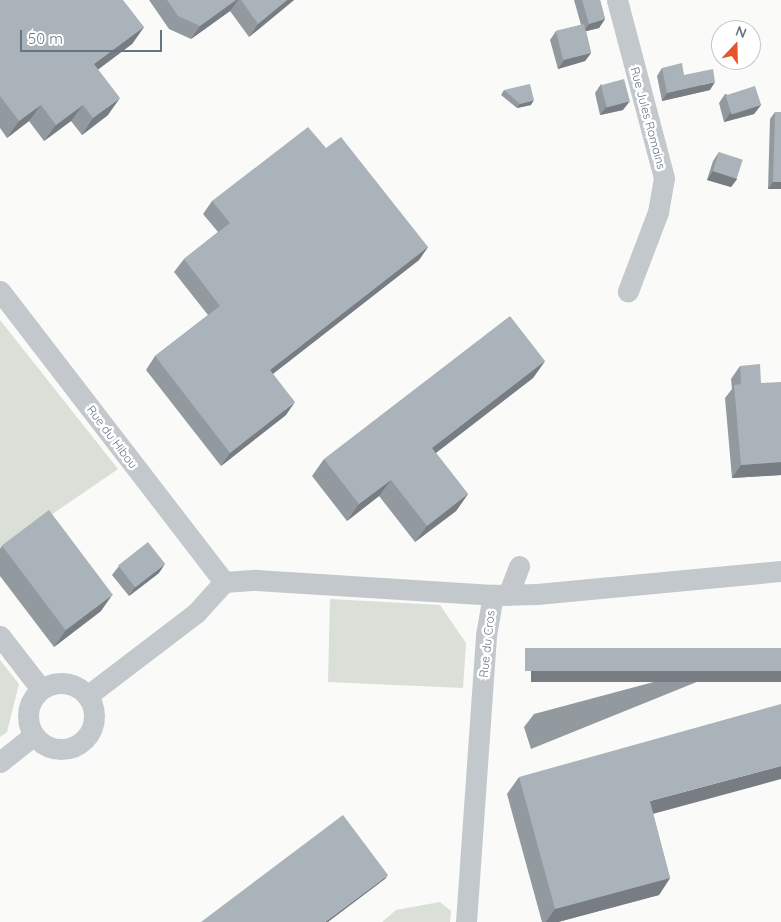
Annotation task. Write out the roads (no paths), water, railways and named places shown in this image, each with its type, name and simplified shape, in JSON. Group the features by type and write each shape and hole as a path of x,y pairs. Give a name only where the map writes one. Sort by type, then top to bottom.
{"street":[{"name":"Rue Jules Romains","path":"617,0 664,178 658,212 628,291"},
{"name":"Rue du Hibou","path":"0,291 224,582"},
{"path":"500,595 519,566"},
{"path":"87,696 196,613 224,582 256,580 500,595 781,571"},
{"name":"Rue du Cros","path":"466,922 486,635 500,595"},
{"path":"0,636 41,689"},
{"path":"50,684 70,684 87,696 92,705 92,725 81,742 62,749 42,743 34,735 28,716 32,701 41,689 50,684"},
{"path":"0,762 34,735"}]}
